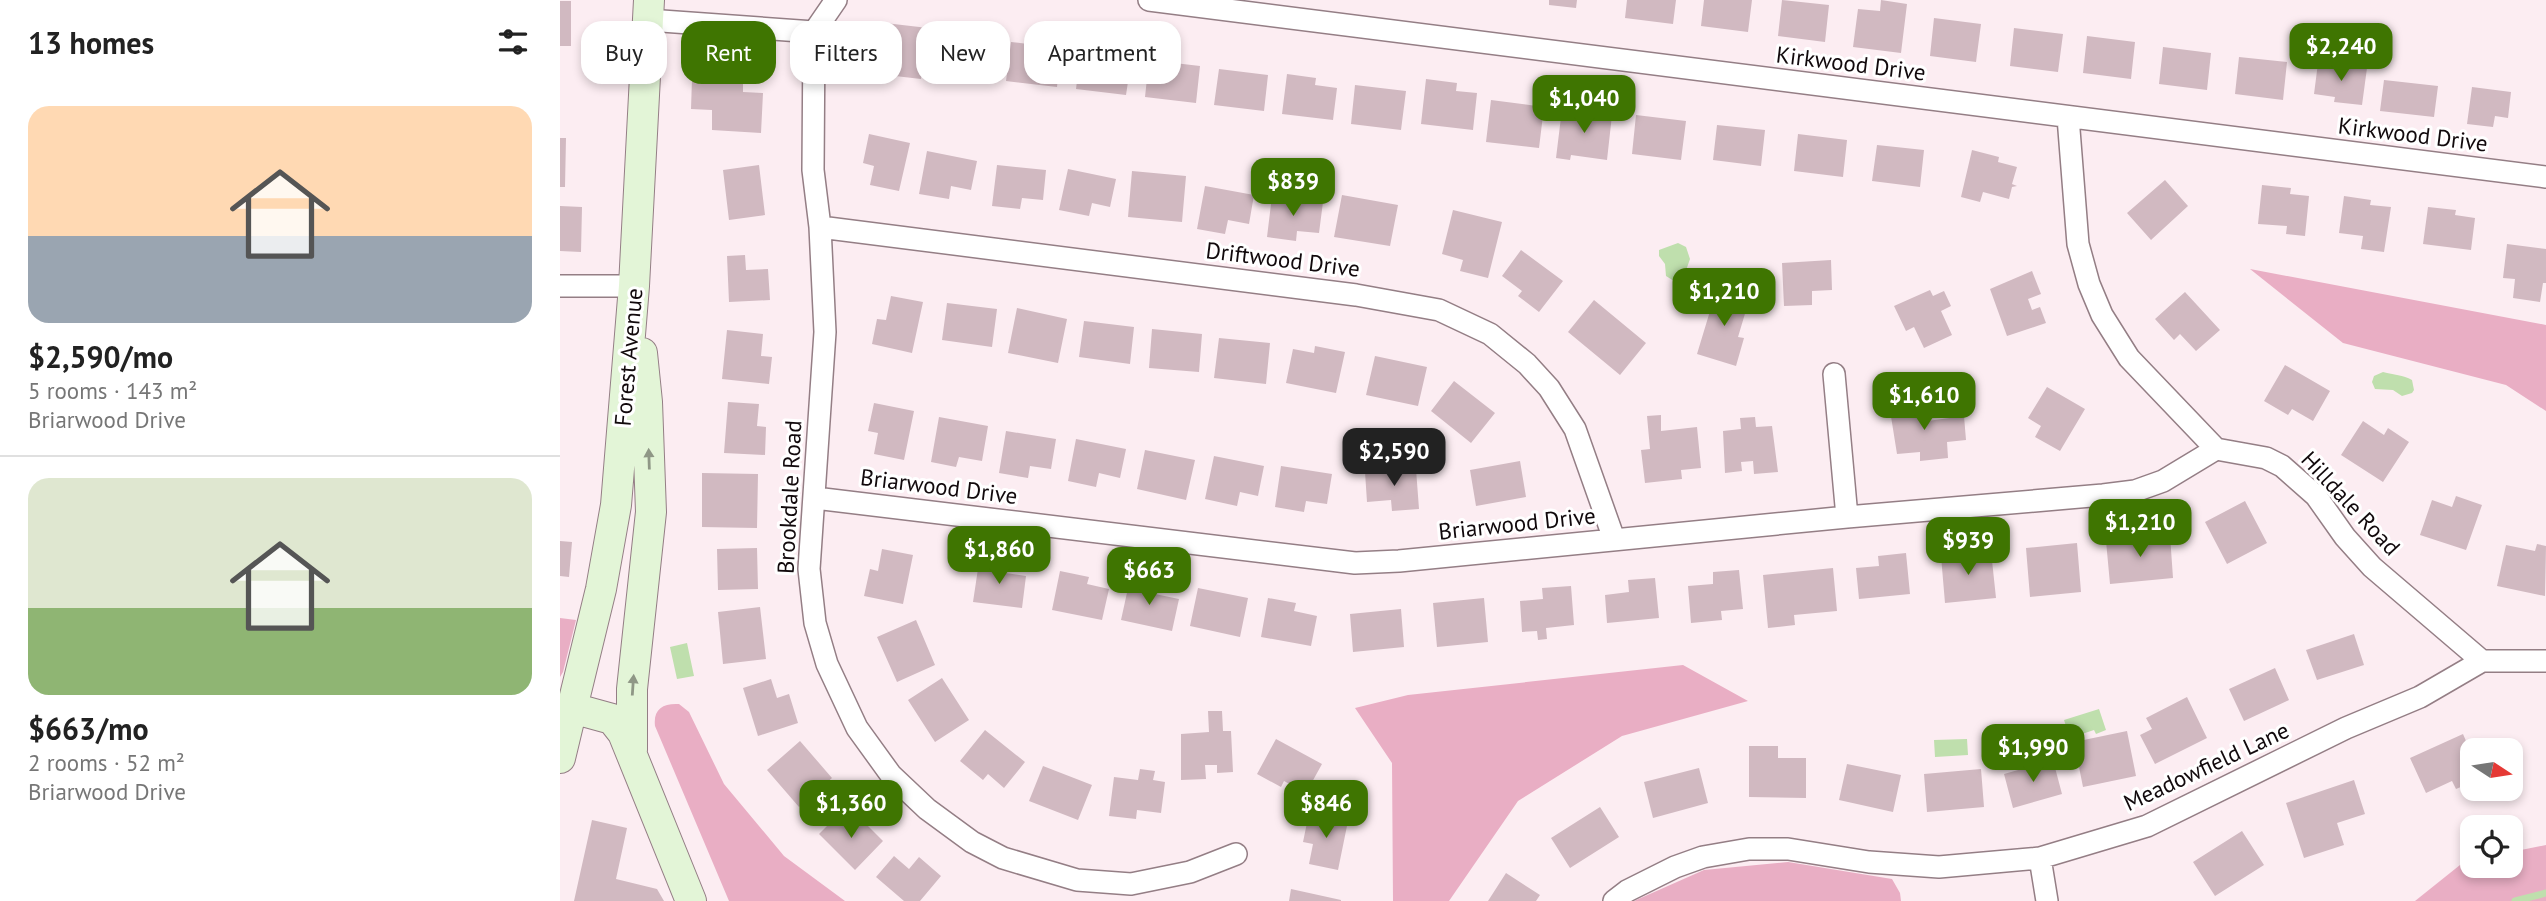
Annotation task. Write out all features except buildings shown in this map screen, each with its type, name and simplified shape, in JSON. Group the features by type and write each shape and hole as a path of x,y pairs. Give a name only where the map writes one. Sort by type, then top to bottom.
{"main road":[{"name":"Forest Avenue","path":"560,758 566,708 601,589 616,505 634,286 649,10"},
{"path":"632,754 632,689 651,512 647,402 634,286"},
{"path":"566,708 612,719 623,733 691,901"}],"street":[{"path":"822,21 836,0"},
{"name":"Kirkwood Drive","path":"1149,0 1209,4 2546,177"},
{"path":"649,10 790,29"},
{"name":"Brookdale Road","path":"814,84 813,170 820,227 825,332 808,569 815,623 827,664 857,729 891,775 926,809 972,842 1003,858 1077,880 1131,884 1190,872 1236,854"},
{"path":"2067,117 2078,244 2089,284 2102,315 2129,358 2217,449"},
{"name":"Driftwood Drive","path":"820,227 1356,295 1439,310 1490,334 1527,364 1549,388 1575,429 1614,539"},
{"path":"560,286 634,286"},
{"path":"1834,374 1847,517"},
{"name":"Briarwood Drive","path":"815,498 1355,563 2135,491 2163,481 2217,449"},
{"name":"Hilldale Road","path":"2217,449 2266,458 2282,466 2316,496 2345,537 2372,567 2482,661"},
{"path":"2482,661 2546,661"},
{"name":"Meadowfield Lane","path":"1614,901 1627,891 1675,867 1703,857 1749,849 1788,849 1869,862 1939,867 2040,858 2147,826 2346,728 2420,697 2482,661"},
{"path":"2040,858 2047,901"}],"shaded area":[{"path":"1678,243 1686,247 1690,259 1684,276 1674,281 1666,276 1665,264 1659,256 1659,250"},
{"path":"2250,269 2546,325 2546,411 2506,385 2343,343"},
{"path":"2383,372 2412,380 2414,390 2402,396 2393,390 2375,389 2372,382 2374,376"},
{"path":"560,618 576,620 560,677"},
{"path":"687,643 694,676 677,679 670,647"},
{"path":"1683,665 1748,701 1622,736 1518,801 1449,901 1393,901 1392,763 1355,708 1408,695"},
{"path":"679,704 689,712 724,784 784,856 845,901 729,901 655,726 660,708"},
{"path":"2099,709 2106,730 2096,734 2094,730 2070,738 2064,720"},
{"path":"1967,739 1968,755 1935,757 1934,740"},
{"path":"2546,845 2546,901 2415,901 2460,865 2460,878 2523,878 2523,850"},
{"path":"1788,862 1892,879 1900,893 1901,901 1634,901 1704,870"}],"waterway":[{"path":"2515,901 2546,893"}]}
